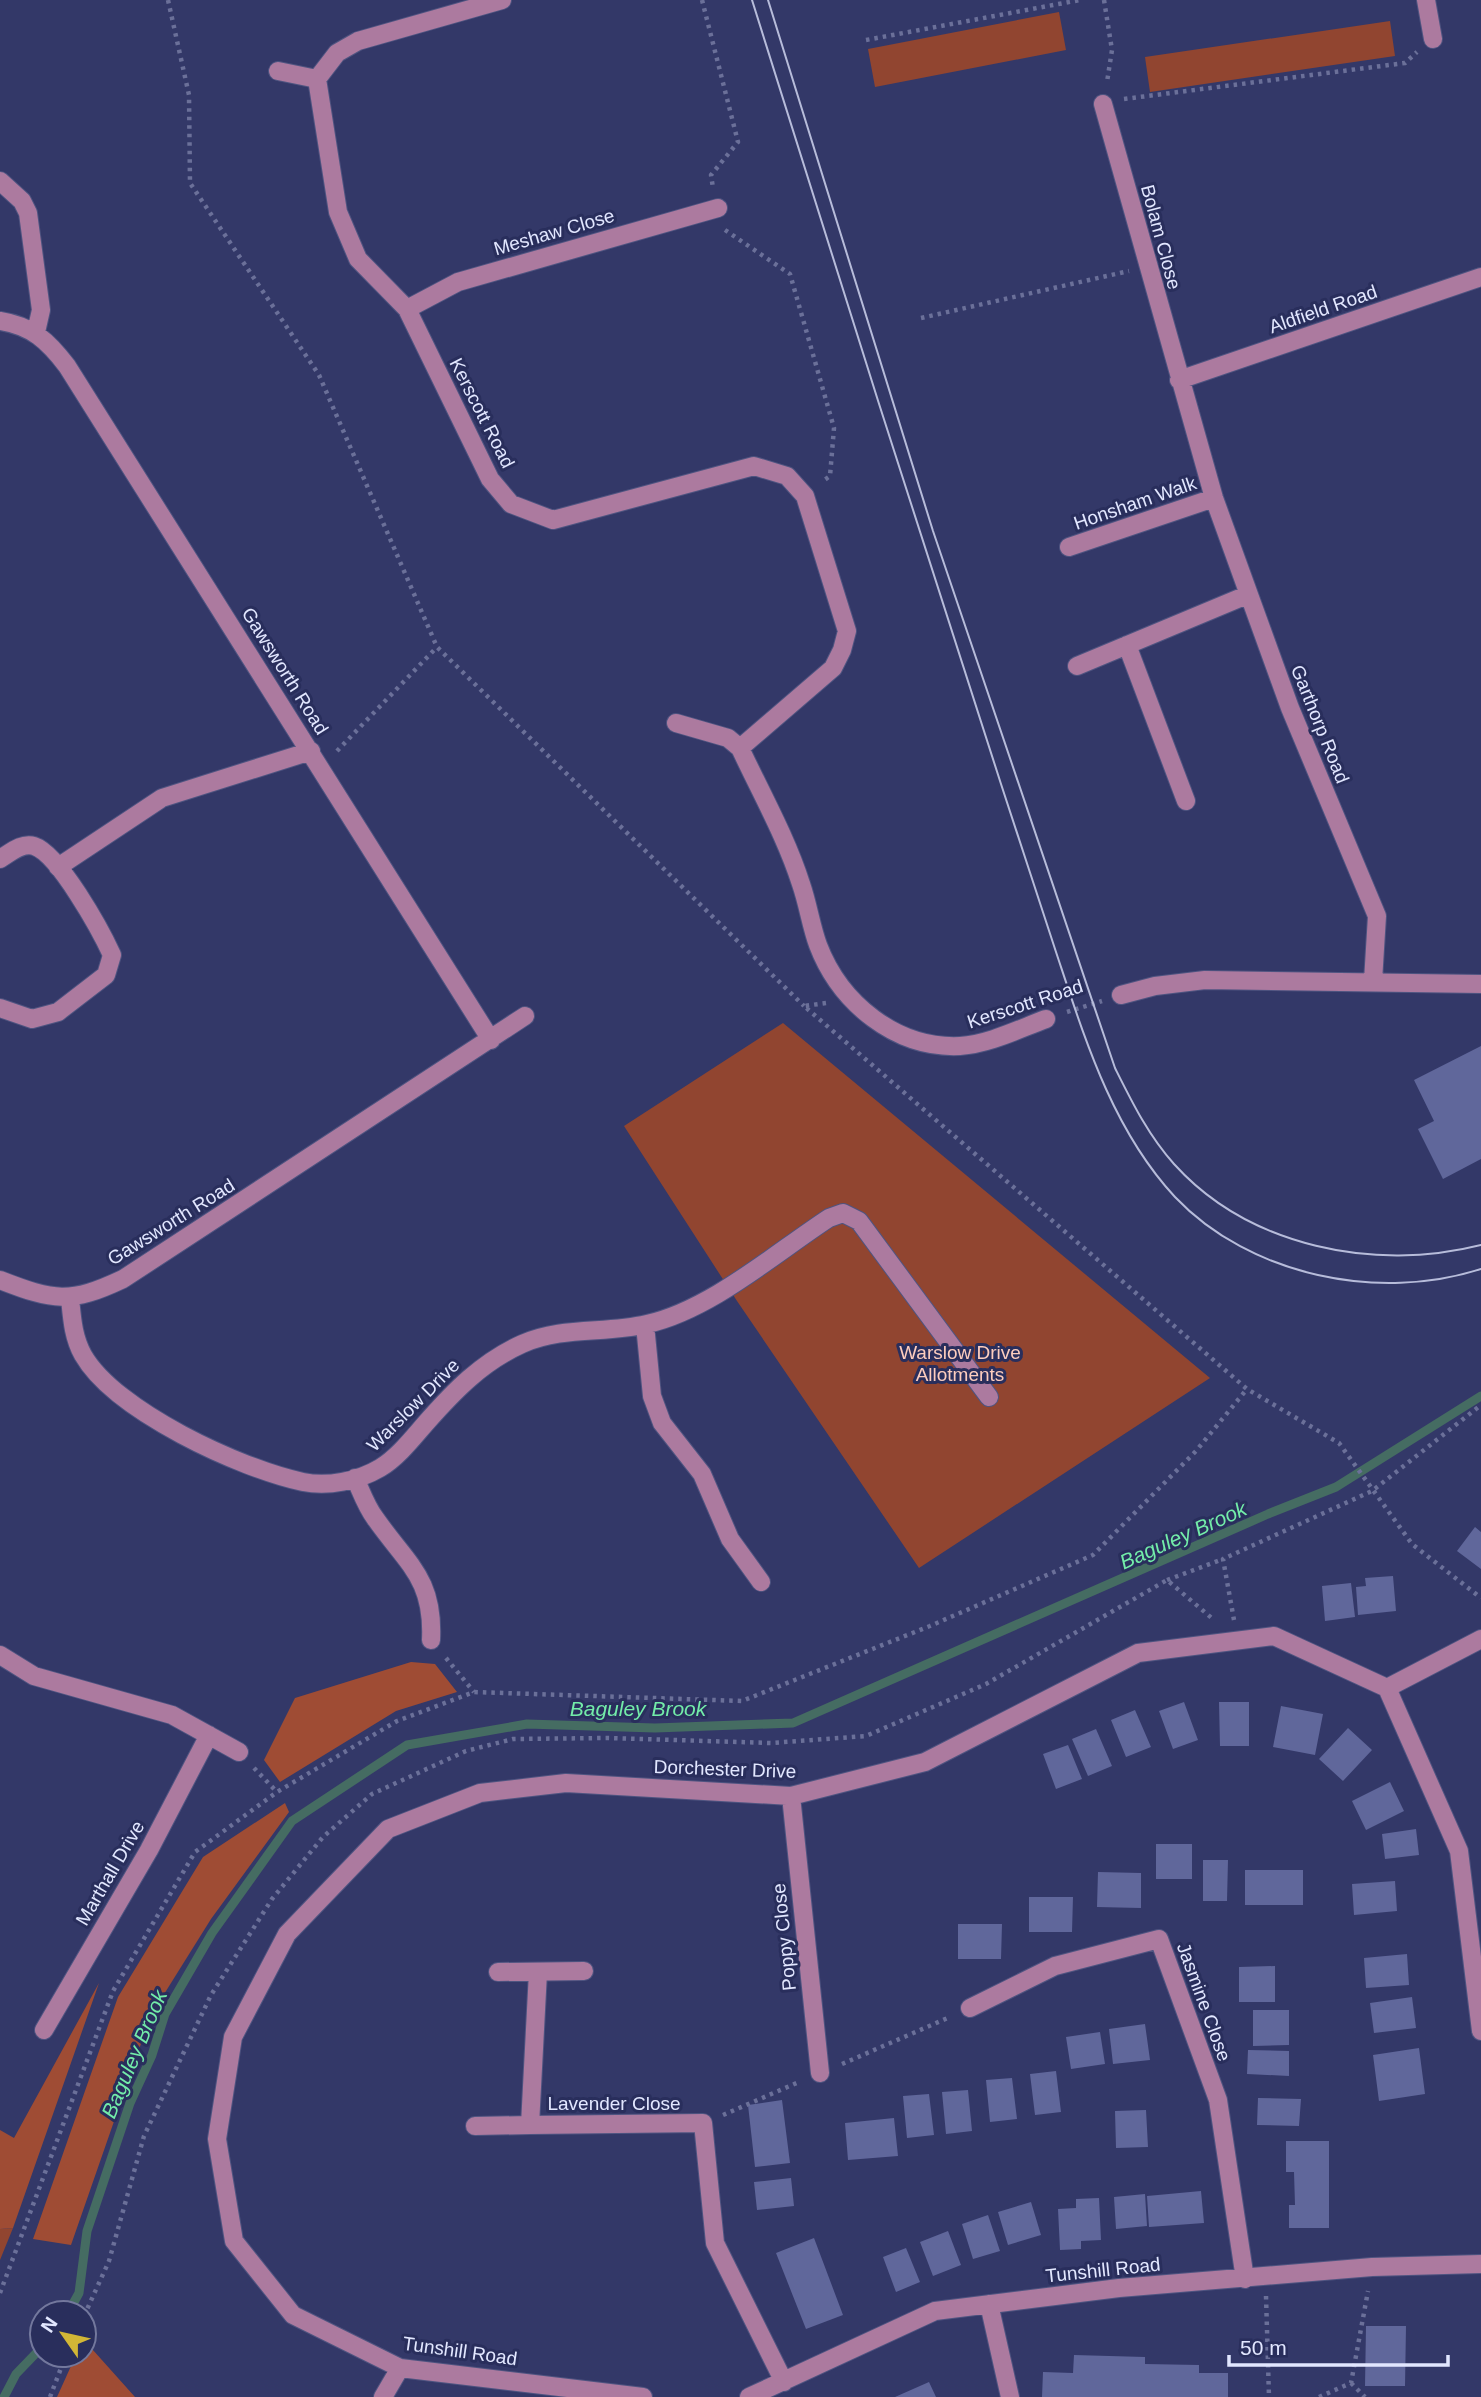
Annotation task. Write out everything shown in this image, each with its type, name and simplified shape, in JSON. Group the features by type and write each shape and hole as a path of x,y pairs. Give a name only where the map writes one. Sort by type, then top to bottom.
{"street":[{"path":"278,71 317,79 337,53 358,41 502,0"},
{"path":"1426,0 1433,39"},
{"name":"Kerscott Road","path":"317,79 338,212 358,259 407,309 490,479 511,504 542,519 553,520 754,466 787,476 805,496"},
{"name":"Bolam Close","path":"1103,104 1179,380"},
{"path":"0,181 22,201 27,213 41,310 36,332"},
{"name":"Meshaw Close","path":"407,309 458,282 718,208"},
{"name":"Aldfield Road","path":"1179,380 1481,277"},
{"name":"Gawsworth Road","path":"0,321 36,332 48,341 67,366 491,1040"},
{"name":"Garthorp Road","path":"1179,380 1247,596 1377,916 1373,981"},
{"path":"676,723 728,738 740,748 833,668 847,631 805,496"},
{"name":"Honsham Walk","path":"1069,547 1214,498"},
{"path":"1077,666 1247,596"},
{"path":"1126,645 1186,801"},
{"name":"Kerscott Road","path":"740,748 801,883 819,946 848,999 900,1034 939,1045 983,1042 1046,1019"},
{"path":"58,867 162,798 316,759"},
{"path":"0,859 17,848 36,846 58,867 104,937 112,955 111,965 96,986 45,1017 19,1017 0,1008"},
{"path":"1121,995 1155,986 1205,980 1481,984"},
{"name":"Gawsworth Road","path":"0,1280 34,1294 70,1298 89,1295 123,1279 526,1016"},
{"name":"Warslow Drive","path":"70,1298 73,1332 83,1355 114,1390 148,1415 188,1437 273,1473 305,1482 331,1483 355,1478 381,1468 486,1362 524,1343 551,1334 645,1325 674,1316 727,1286 836,1214 852,1215 989,1397"},
{"path":"645,1325 650,1387 662,1423 702,1474 730,1539 761,1582"},
{"path":"355,1478 374,1517 417,1574 428,1595 431,1640"},
{"name":"Dorchester Drive","path":"234,2241 216,2139 233,2037 287,1934 388,1829 480,1793 566,1783 791,1796 925,1762 1138,1653 1274,1636 1387,1688"},
{"path":"1481,1639 1387,1688 1459,1851 1481,2031"},
{"path":"0,1655 34,1676 138,1703 172,1715 239,1752"},
{"name":"Marthall Drive","path":"44,2030 149,1850 209,1735"},
{"name":"Poppy Close","path":"791,1796 820,2073"},
{"name":"Jasmine Close","path":"970,2008 1055,1966 1159,1939 1218,2100 1245,2279"},
{"path":"498,1972 584,1971"},
{"name":"Lavender Close","path":"538,1972 530,2125 703,2123 715,2243 785,2382"},
{"path":"475,2126 530,2125"},
{"name":"Tunshill Road","path":"234,2241 293,2315 400,2368 643,2397"},
{"name":"Tunshill Road","path":"749,2397 934,2311 1119,2288 1372,2267 1481,2264"},
{"path":"989,2304 1010,2397"},
{"path":"383,2397 400,2368"}],"path":[{"path":"168,0 189,95 190,183 319,376 437,647 804,1006 1247,1389 1339,1444 1412,1544 1481,1598"},
{"path":"702,0 738,142 710,175 718,208 726,233 790,274 834,428 830,475 805,496"},
{"path":"866,40 1080,0"},
{"path":"1104,0 1112,50 1103,104 1405,63 1433,39"},
{"path":"921,318 1147,267"},
{"path":"316,759 437,647"},
{"name":"Kerscott Road","path":"1046,1019 1121,995"},
{"path":"804,1006 848,999"},
{"path":"92,2299 109,2261 144,2136 211,1995 272,1899 323,1837 372,1794 466,1751 513,1739 609,1738 771,1743 866,1736 986,1684 1167,1580 1223,1559 1372,1491 1481,1405"},
{"path":"1223,1559 1238,1641"},
{"path":"1167,1580 1238,1641"},
{"path":"431,1640 474,1692"},
{"path":"239,1752 277,1792"},
{"path":"703,2123 970,2008"},
{"path":"1351,2383 1372,2267"},
{"path":"1266,2277 1269,2397"},
{"path":"50,2397 61,2369"},
{"path":"1319,2397 1351,2383"},
{"path":"1351,2383 1365,2397"}],"green space":[{"path":"1059,12 1066,50 875,87 868,49"},
{"path":"1390,21 1395,56 1150,92 1145,57"},
{"name":"Warslow Drive Allotments","path":"783,1023 1210,1378 919,1568 737,1301 624,1126"},
{"path":"13,2228 0,2260 0,2229"}],"shaded area":[{"path":"411,1662 435,1664 457,1692 396,1711 280,1782 264,1760 295,1698"},
{"path":"285,1803 289,1812 211,1919 151,2015 71,2245 33,2239 118,1997 203,1857"},
{"path":"99,1983 13,2228 0,2229 0,2130 14,2138"},
{"path":"98,2356 135,2397 57,2397 70,2369 98,2369"}],"building":[{"path":"1481,1046 1481,1159 1443,1179 1418,1129 1434,1121 1414,1080"},
{"path":"1475,1527 1481,1532 1481,1569 1457,1551"},
{"path":"1393,1576 1396,1611 1358,1615 1356,1587 1366,1586 1365,1578"},
{"path":"1351,1583 1355,1617 1325,1621 1322,1586"},
{"path":"1184,1702 1198,1740 1173,1749 1159,1711"},
{"path":"1219,1702 1249,1702 1249,1746 1220,1746"},
{"path":"1281,1706 1323,1714 1315,1755 1273,1747"},
{"path":"1135,1710 1151,1747 1126,1757 1111,1720"},
{"path":"1348,1728 1372,1750 1343,1781 1319,1759"},
{"path":"1096,1729 1112,1766 1088,1776 1072,1739"},
{"path":"1068,1745 1082,1779 1056,1789 1043,1754"},
{"path":"1390,1782 1404,1811 1366,1830 1352,1801"},
{"path":"1416,1829 1419,1855 1385,1859 1382,1834"},
{"path":"1156,1844 1192,1844 1192,1879 1156,1879"},
{"path":"1203,1860 1228,1860 1227,1901 1203,1901"},
{"path":"1245,1870 1303,1870 1303,1905 1245,1905"},
{"path":"1098,1872 1141,1873 1141,1908 1097,1907"},
{"path":"1395,1881 1397,1911 1354,1915 1352,1884"},
{"path":"1029,1897 1073,1897 1072,1932 1029,1932"},
{"path":"958,1924 1002,1924 1001,1959 958,1959"},
{"path":"1407,1954 1409,1985 1366,1988 1364,1958"},
{"path":"1275,1966 1275,2002 1239,2002 1239,1967"},
{"path":"1412,1997 1416,2028 1374,2033 1370,2003"},
{"path":"1253,2010 1289,2010 1289,2045 1253,2046"},
{"path":"1145,2024 1150,2060 1113,2064 1109,2029"},
{"path":"1100,2032 1105,2064 1071,2069 1066,2037"},
{"path":"1419,2048 1425,2094 1379,2101 1373,2055"},
{"path":"1248,2050 1289,2051 1289,2076 1247,2074"},
{"path":"1056,2071 1061,2112 1035,2115 1030,2074"},
{"path":"1012,2078 1017,2119 990,2122 986,2080"},
{"path":"968,2090 972,2131 946,2134 942,2092"},
{"path":"929,2094 934,2135 907,2138 903,2096"},
{"path":"1258,2098 1301,2099 1299,2126 1257,2125"},
{"path":"782,2100 790,2163 755,2167 748,2105"},
{"path":"1146,2110 1148,2147 1116,2148 1115,2111"},
{"path":"894,2118 898,2156 848,2160 845,2123"},
{"path":"1286,2141 1329,2141 1329,2228 1289,2228 1289,2205 1295,2205 1294,2172 1286,2172"},
{"path":"791,2178 794,2206 757,2210 754,2182"},
{"path":"1201,2191 1204,2223 1149,2227 1147,2196"},
{"path":"1145,2194 1147,2226 1116,2229 1114,2197"},
{"path":"1099,2198 1101,2240 1081,2241 1081,2249 1060,2250 1058,2209 1076,2208 1076,2199"},
{"path":"1031,2202 1041,2235 1008,2245 998,2212"},
{"path":"988,2215 1000,2251 973,2259 962,2224"},
{"path":"948,2231 961,2265 933,2276 920,2242"},
{"path":"814,2238 843,2315 806,2329 776,2253"},
{"path":"906,2248 920,2282 896,2292 883,2257"},
{"path":"1366,2326 1406,2326 1405,2386 1365,2386"},
{"path":"1074,2355 1145,2357 1145,2364 1199,2365 1199,2373 1228,2373 1228,2397 1042,2397 1043,2372 1073,2373"},
{"path":"929,2382 936,2397 895,2397"}],"waterway":[{"name":"Baguley Brook","path":"76,2299 79,2293 87,2231 130,2103 152,2055 165,2014 212,1933 292,1821 407,1745 527,1724 655,1728 793,1723 1268,1514 1336,1487 1481,1396"},
{"name":"Baguley Brook","path":"4,2397 16,2374 28,2362"}],"tram line":[{"path":"752,0 1067,985 1090,1050 1117,1113 1153,1171 1175,1197 1205,1224 1240,1246 1278,1263 1318,1275 1359,1282 1401,1283 1442,1279 1481,1269"},
{"path":"768,0 933,531 1115,1068 1141,1118 1174,1164 1204,1192 1239,1215 1276,1233 1316,1246 1357,1253 1440,1253 1481,1245"}]}
